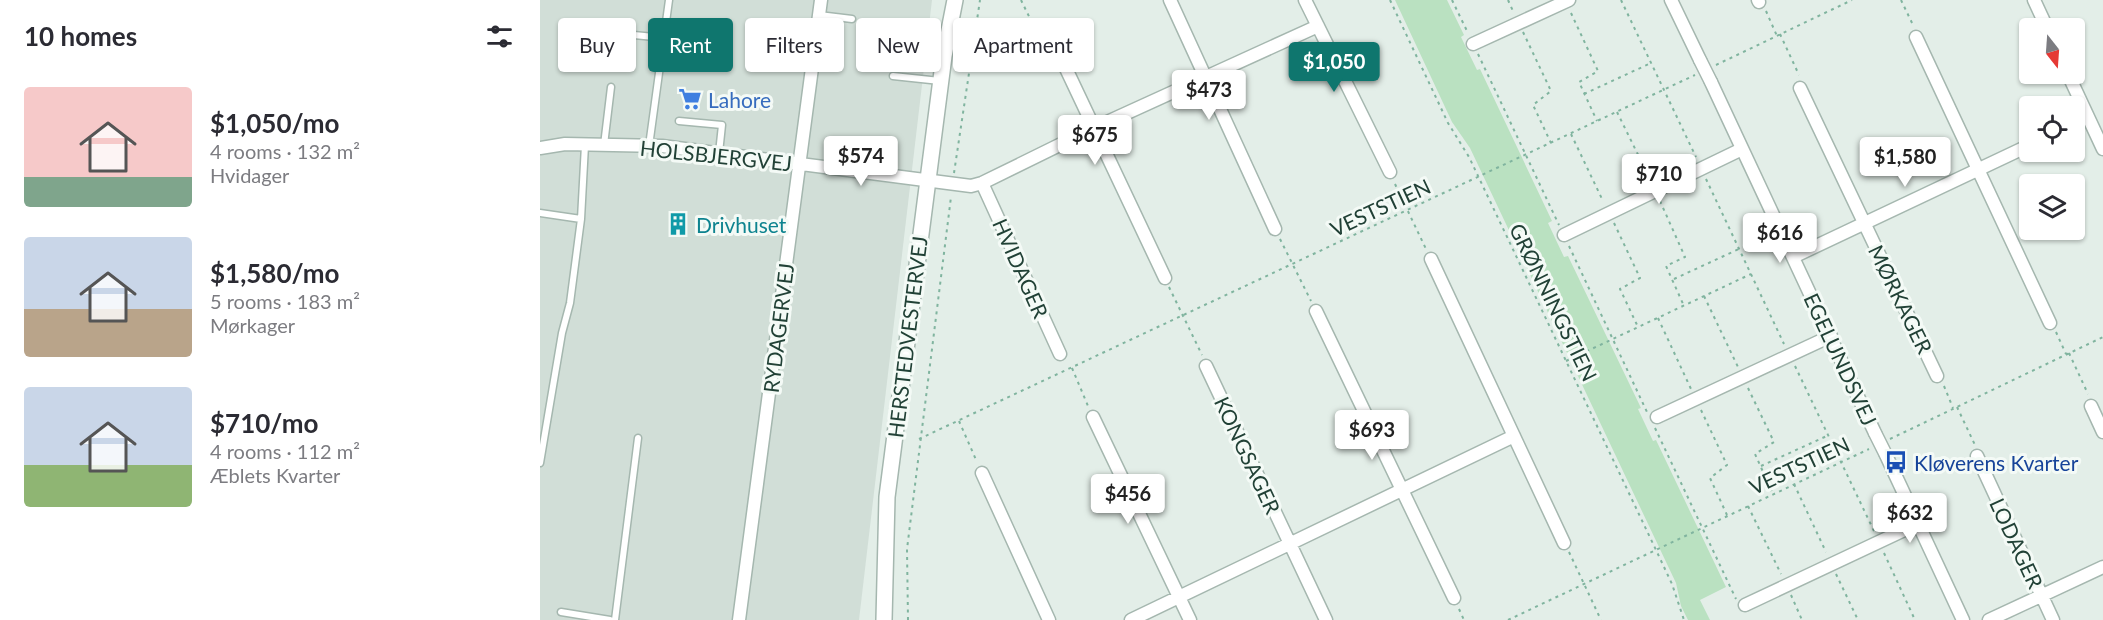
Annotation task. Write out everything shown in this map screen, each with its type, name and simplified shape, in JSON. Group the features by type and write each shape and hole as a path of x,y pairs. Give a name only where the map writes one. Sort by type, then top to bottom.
{"street":[{"name":"RYDAGERVEJ","path":"739,620 821,0"},
{"name":"HERSTEDVESTERVEJ","path":"944,56 947,0"},
{"name":"HERSTEDVESTERVEJ","path":"884,620 886,497 940,81 955,0"},
{"path":"1170,0 1275,230"},
{"path":"1305,0 1390,172"},
{"name":"EGELUNDSVEJ","path":"1671,0 1832,336 1963,620"},
{"path":"2034,0 2042,18"},
{"path":"1473,44 1567,1"},
{"path":"928,180 971,186 982,183 1094,128 1206,79 1318,26"},
{"path":"1916,37 1977,171 2050,322"},
{"path":"1068,72 1165,278"},
{"path":"2072,84 2103,149"},
{"name":"MØRKAGER","path":"1800,88 1937,375"},
{"name":"HOLSBJERGVEJ","path":"540,148 585,145 649,146 928,180"},
{"path":"1564,235 1742,149"},
{"name":"MØRKAGER","path":"1793,257 2019,150"},
{"name":"HVIDAGER","path":"982,183 1060,354"},
{"path":"1431,259 1563,543"},
{"path":"1316,311 1454,598"},
{"path":"1657,417 1832,336"},
{"name":"KONGSAGER","path":"1206,366 1326,620"},
{"path":"2091,406 2103,432"},
{"path":"1093,417 1190,620"},
{"path":"1131,620 1514,436"},
{"name":"LODAGER","path":"1977,456 2053,620"},
{"path":"982,473 1049,620"},
{"path":"1743,606 1917,524"},
{"name":"LODAGER","path":"1989,620 2103,567"}],"lane":[{"path":"667,18 669,0"},
{"path":"819,15 852,19"},
{"path":"649,146 659,72"},
{"path":"892,76 940,81"},
{"path":"604,145 611,87"},
{"path":"679,121 722,125 719,153"},
{"path":"540,464 562,333 570,303 581,219 585,145"},
{"path":"540,213 581,219"},
{"path":"615,620 638,438"},
{"path":"561,612 610,620"}],"path":[{"path":"908,620 907,549 953,183 980,0"},
{"path":"1021,0 1030,18"},
{"name":"GRØNNINGSTIEN","path":"1390,0 1656,550 1672,584 1684,620"},
{"path":"1452,0 1702,528 1743,606"},
{"path":"1508,0 1551,91 1533,105 1551,143"},
{"path":"1621,0 1915,620"},
{"path":"1715,65 1852,0"},
{"path":"1901,0 1916,37"},
{"path":"1567,1 1598,71 1579,82 1597,121"},
{"path":"1758,1 1779,35 1802,81 1800,88"},
{"path":"1584,94 1651,63"},
{"name":"VESTSTIEN","path":"920,439 1664,90 1702,65"},
{"path":"1617,111 1685,257 1666,266 1684,306"},
{"path":"1571,134 1640,278 1620,289 1638,327"},
{"path":"1390,172 1431,259"},
{"path":"1275,230 1316,311"},
{"path":"1672,280 1739,249"},
{"path":"1566,361 1751,274"},
{"path":"1165,278 1206,366"},
{"path":"1704,296 1774,442 1755,454 1773,494"},
{"path":"1658,318 1727,465 1710,478 1727,516"},
{"path":"2050,322 2091,399 2091,406"},
{"name":"VESTSTIEN","path":"1879,438 1955,407 2103,337"},
{"path":"1072,368 1093,417"},
{"path":"1937,375 1979,453 1977,456"},
{"path":"958,420 982,473"},
{"path":"1760,466 1829,435"},
{"name":"VESTSTIEN","path":"1508,620 1872,447"},
{"path":"1748,506 1802,620"},
{"path":"1563,543 1602,620"}],"shaded area":[{"path":"540,0 932,0 930,18 856,18 856,72 924,72 859,620 540,620"}],"green space":[{"path":"1395,0 1447,0 1464,35 1461,37 1477,70 1480,69 1552,221 1548,223 1564,257 1568,256 1641,408 1638,409 1653,441 1656,440 1726,587 1700,600 1710,620 1688,620 1681,606 1676,583 1470,148 1452,122"}],"place":[{"name":"Lahore","path":"690,99"},
{"name":"Drivhuset","path":"678,224"},
{"name":"Kløverens Kvarter","path":"1896,462"}]}
